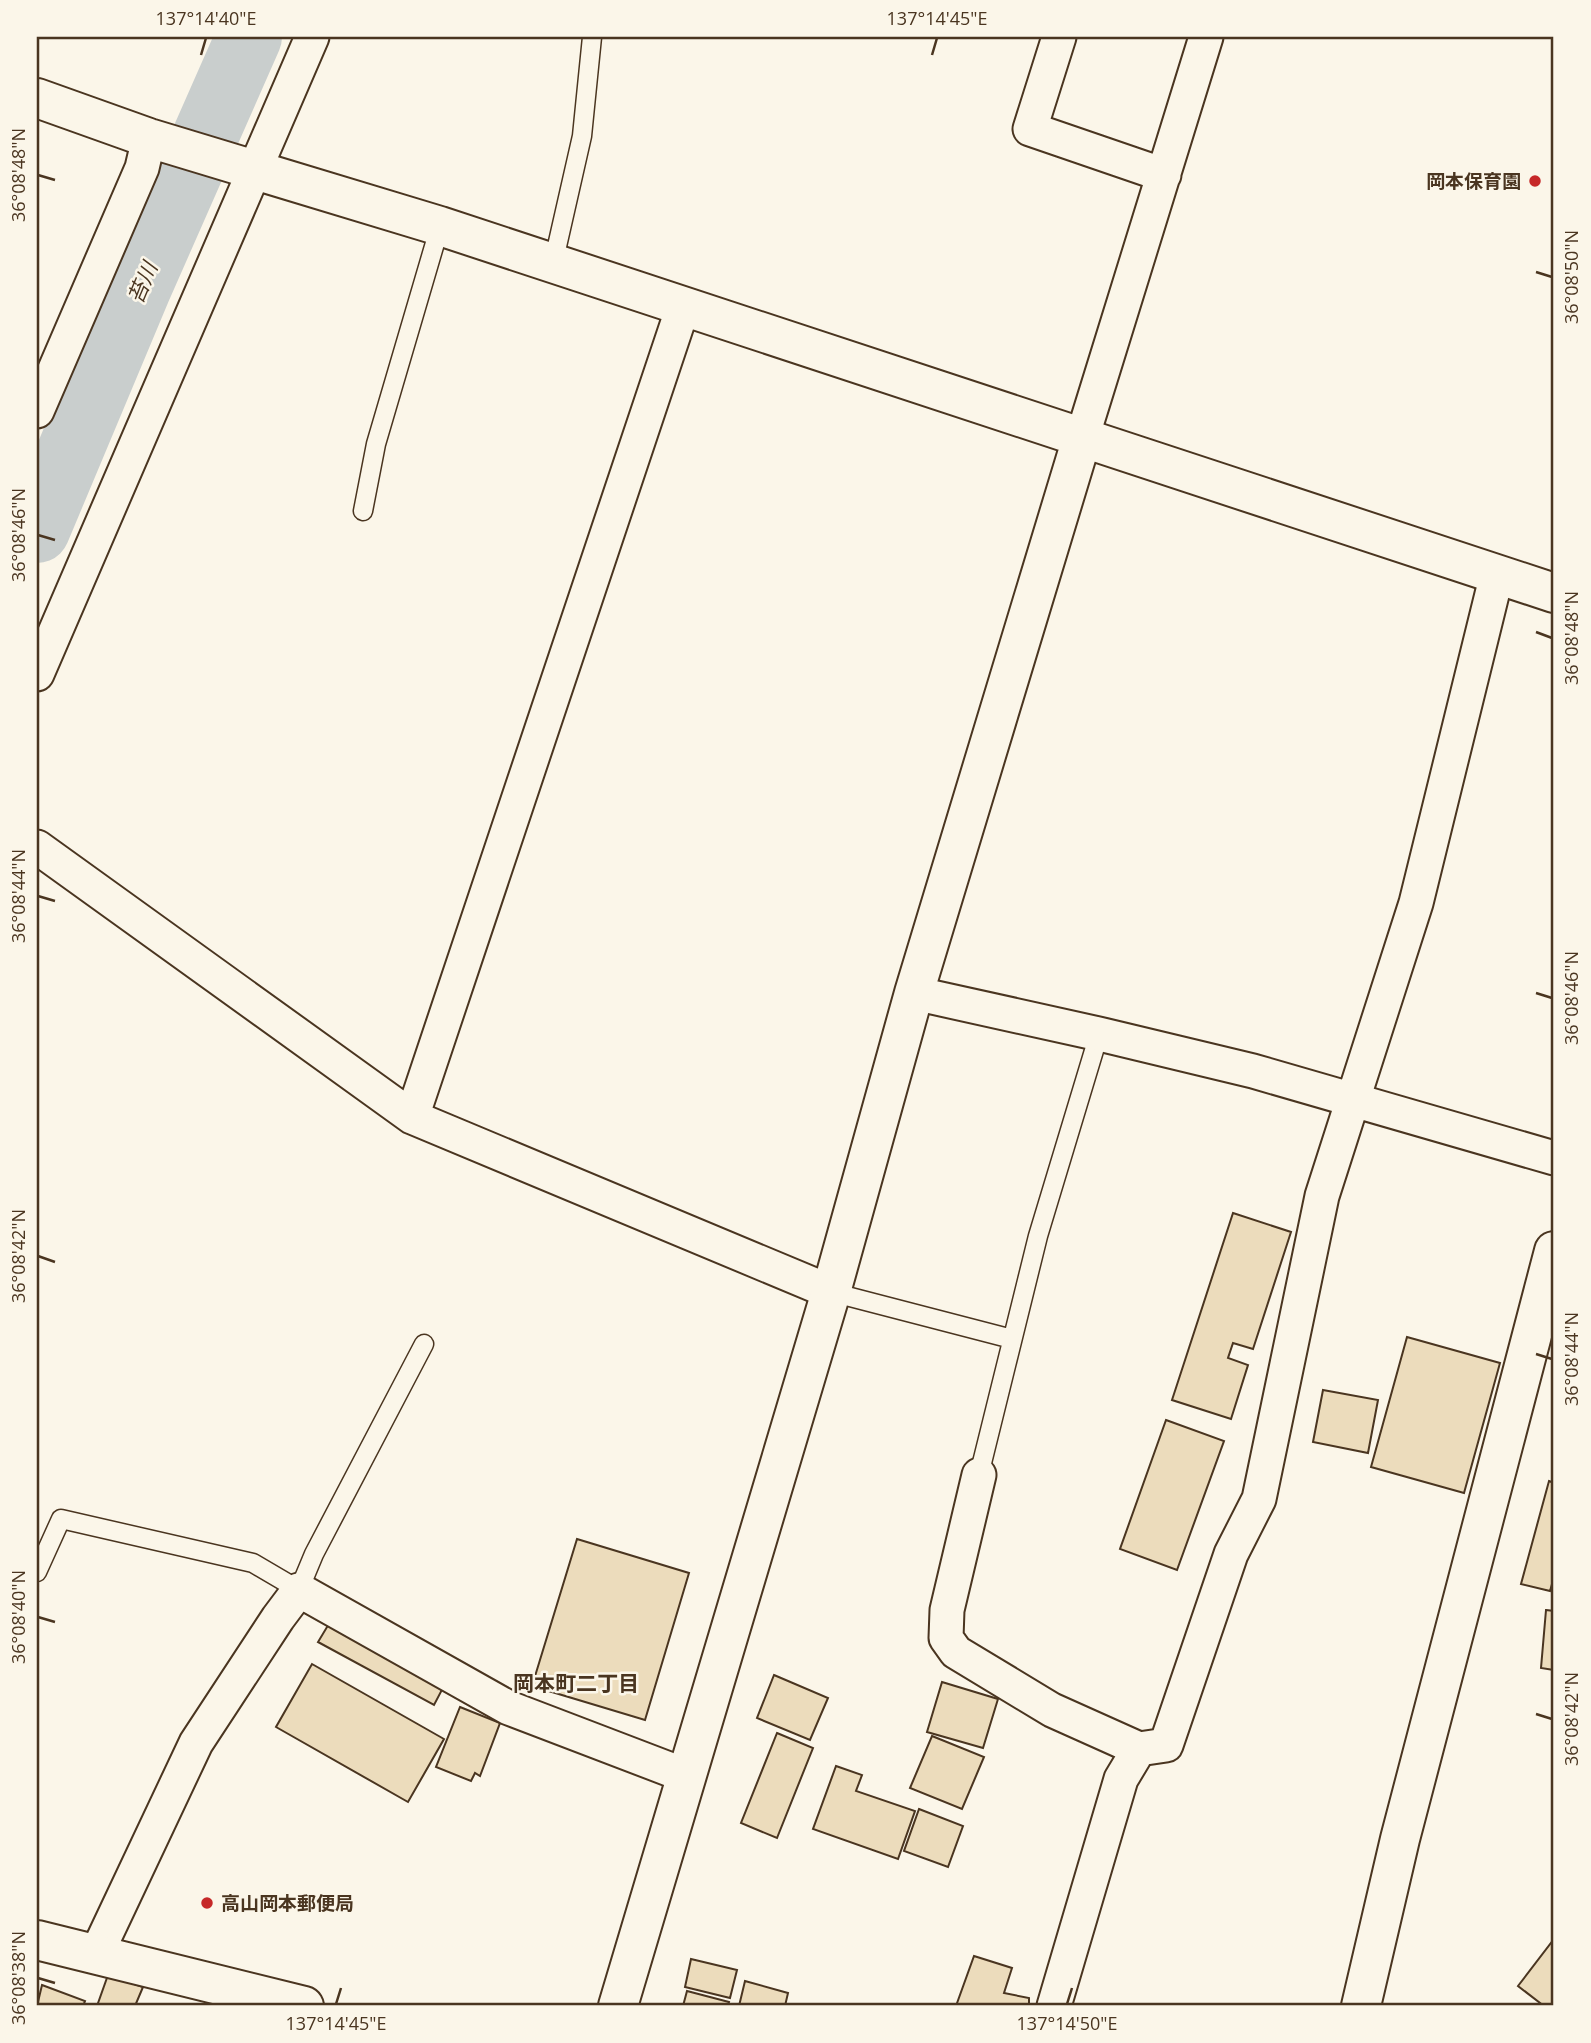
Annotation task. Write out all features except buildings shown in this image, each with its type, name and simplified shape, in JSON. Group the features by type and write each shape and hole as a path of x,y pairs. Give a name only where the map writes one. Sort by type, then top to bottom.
{"street":[{"path":"37,674 244,168 312,37"},
{"path":"1059,37 1030,129 1164,175"},
{"path":"618,2006 831,1292 914,993 1206,37"},
{"path":"37,98 157,141 440,226 1554,593"},
{"path":"37,411 142,168 157,141"},
{"path":"412,1117 683,307"},
{"path":"979,1475 947,1610 946,1638 956,1652 1052,1710 1139,1749 1166,1745 1231,1554 1259,1499 1322,1196 1416,903 1497,574"},
{"path":"37,847 412,1117 831,1292"},
{"path":"914,993 1099,1034 1353,1098 1554,1158"},
{"path":"1361,2006 1400,1839 1554,1251"},
{"path":"96,1955 196,1743 299,1590 509,1709 687,1776"},
{"path":"1054,2006 1121,1779 1139,1749"},
{"path":"37,1940 304,2006"}],"lane":[{"path":"553,264 582,135 592,37"},
{"path":"363,511 376,444 440,226"},
{"path":"979,1475 1038,1236 1099,1034"},
{"path":"831,1292 1012,1339"},
{"path":"37,1573 61,1519 253,1563 299,1590 314,1554 424,1345"}],"waterway":[{"name":"苔川","path":"37,530 138,289 249,37"}],"place":[{"name":"岡本保育園","path":"1535,181"},
{"name":"高山岡本郵便局","path":"207,1903"}],"district":[{"name":"岡本町二丁目","path":"576,1684"}]}
